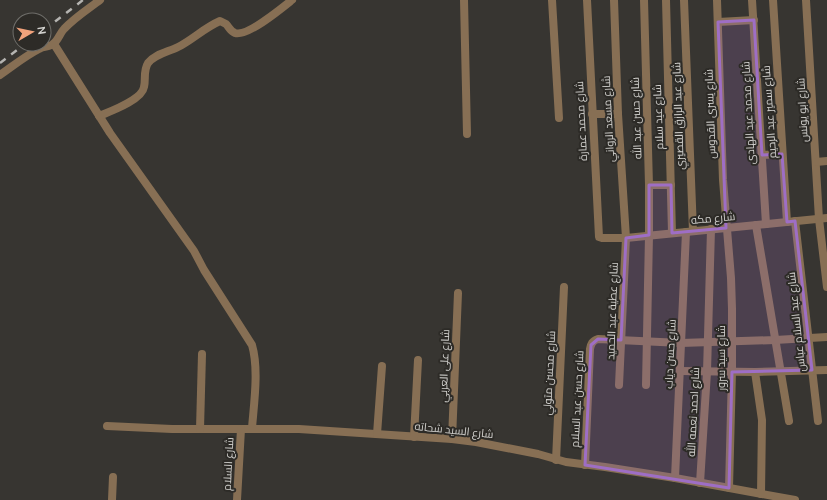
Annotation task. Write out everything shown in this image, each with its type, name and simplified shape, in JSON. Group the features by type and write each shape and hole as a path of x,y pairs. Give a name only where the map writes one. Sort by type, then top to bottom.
{"street":[{"path":"0,75 40,48 54,44 66,26 100,0"},
{"path":"99,116 137,99 142,94 145,69 148,63 154,58 178,47 220,21 236,33 241,33 269,18 292,0"},
{"path":"464,0 467,134"},
{"path":"552,0 559,118"},
{"name":"شارع محمد عمارة","path":"587,0 598,235 602,238"},
{"name":"شارع مسعد الرواني","path":"614,0 618,114 626,238"},
{"name":"شارع حسن عبد الله","path":"644,0 649,185 646,385"},
{"name":"شارع عيد سلام","path":"666,0 672,233"},
{"name":"شارع عبد الرازق القصيري","path":"684,0 690,231"},
{"name":"شارع يسرى القدوس","path":"717,0 726,228"},
{"name":"شارع محمد عبد الهادى","path":"752,0 766,224"},
{"name":"شارع سمير عبد الرحيم","path":"773,0 782,154 791,222"},
{"name":"شارع ابو يونس","path":"806,0 816,162 823,219 827,287"},
{"path":"718,22 754,20"},
{"path":"54,44 110,133 194,251 204,270 252,345 255,355 256,373 252,428"},
{"path":"592,114 618,114"},
{"path":"762,155 782,154"},
{"path":"816,162 827,161"},
{"path":"649,185 671,185"},
{"name":"شارع مكه","path":"602,238 626,238 823,219"},
{"name":"شارع عبد السلام عباس","path":"791,222 808,338 818,421"},
{"path":"756,225 789,421"},
{"name":"شارع سيد سرور","path":"726,228 731,278 732,341 729,488"},
{"name":"شارع احمد نعمه الله","path":"700,482 707,372 712,229"},
{"name":"شارع حسن دياب","path":"675,478 681,343 690,231"},
{"name":"شارع عطية عبد الحميد","path":"619,385 626,238"},
{"name":"شارع محسن متولي","path":"556,460 564,287"},
{"name":"شارع على العربي","path":"452,439 458,293"},
{"path":"621,340 681,343 827,337"},
{"name":"شارع حسن عبد السلام","path":"585,465 591,345 593,341 598,339 621,340"},
{"path":"200,429 202,354"},
{"path":"414,437 418,360"},
{"path":"377,434 382,366"},
{"path":"680,372 827,370"},
{"path":"755,372 762,420 761,494"},
{"name":"شارع السيد شحاته","path":"106,426 172,429 299,429 452,439 490,444 538,454 566,462 604,466 795,500"},
{"name":"شارع السلام","path":"237,500 241,429"},
{"path":"112,500 113,477"}],"highlighted area":[{"path":"754,20 762,155 782,154 787,222 795,221 812,370 732,372 729,488 585,465 591,345 598,339 621,340 626,238 649,235 649,185 671,185 672,233 726,228 718,22"}],"railway":[{"path":"52,24 83,0"},
{"path":"0,63 14,52"}]}
